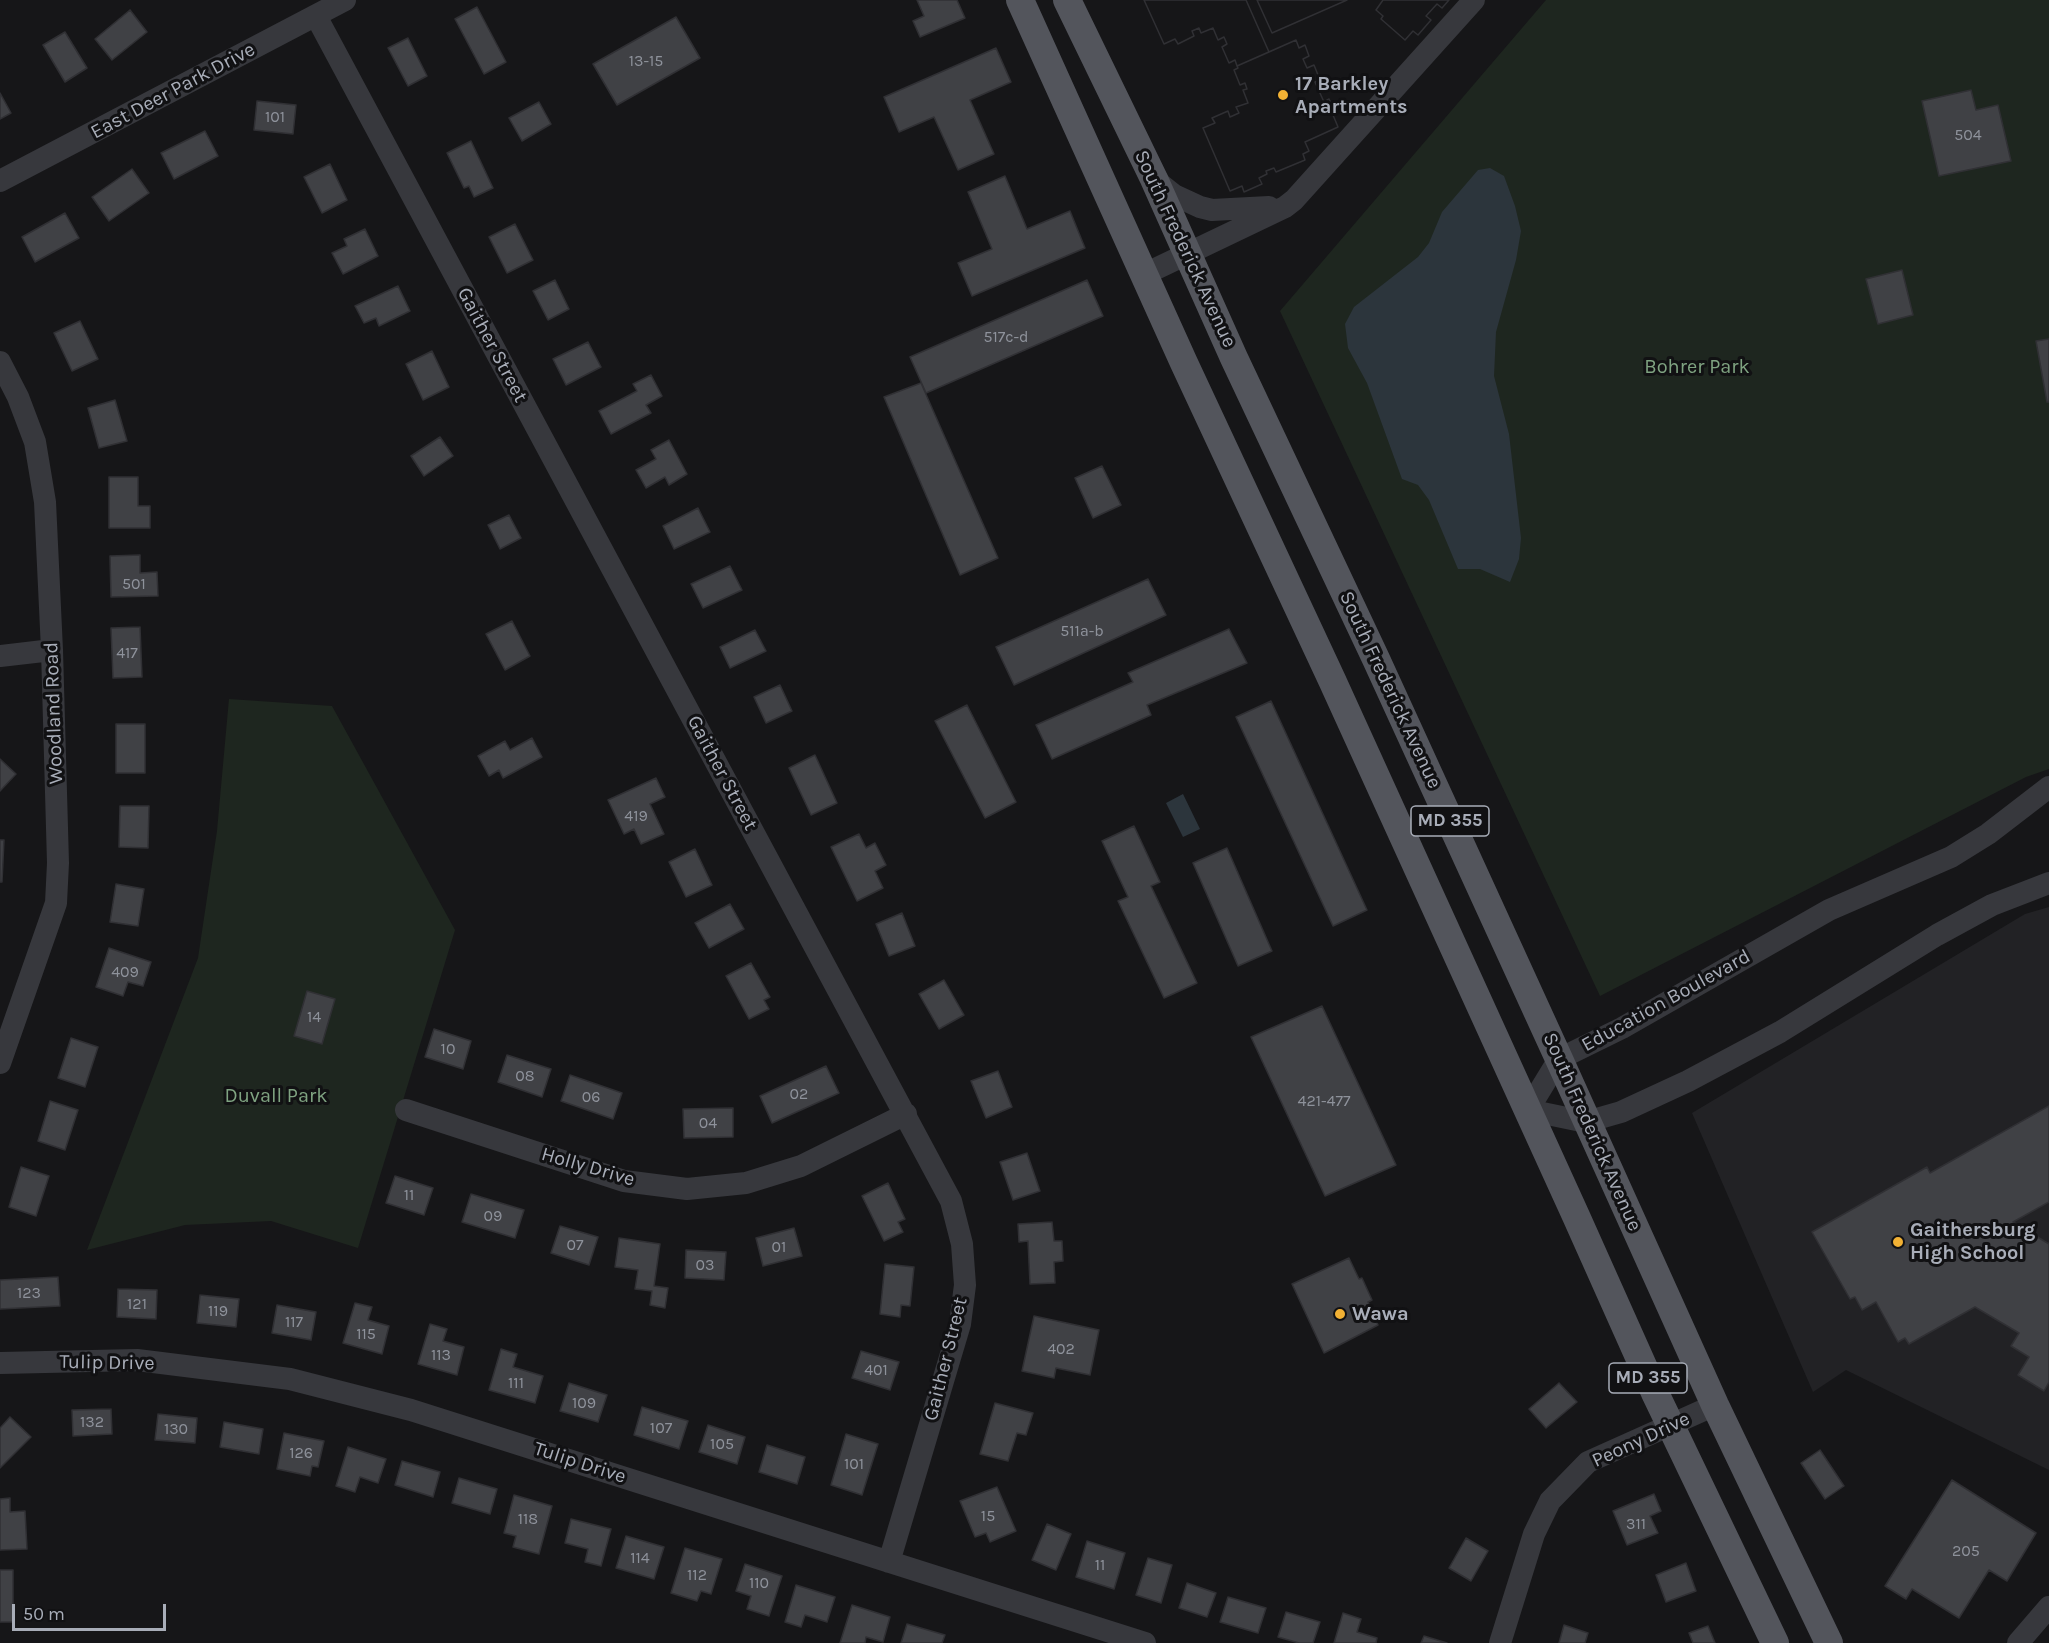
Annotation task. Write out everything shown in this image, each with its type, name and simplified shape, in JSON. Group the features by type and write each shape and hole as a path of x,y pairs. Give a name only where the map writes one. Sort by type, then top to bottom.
{"main road":[{"name":"MD 355","path":"1020,0 1670,1425 1775,1643"},
{"name":"South Frederick Avenue","path":"1067,0 1154,178 1559,1059 1714,1405 1829,1643"}],"street":[{"name":"East Deer Park Drive","path":"0,181 345,0"},
{"path":"1145,274 1294,201 1474,0"},
{"name":"Gaither Street","path":"316,16 951,1201 962,1244 965,1285 960,1324 889,1562"},
{"path":"1154,178 1161,187 1186,202 1212,210 1271,207 1294,201"},
{"name":"Woodland Road","path":"0,362 18,397 35,442 45,502 58,863 56,903 0,1063"},
{"path":"0,656 52,650"},
{"name":"Education Boulevard","path":"1528,1110 1559,1059 1622,1028 1829,910 1951,857 1988,834 2049,787"},
{"path":"1528,1110 1586,1122 1621,1112 1707,1072 1780,1032 1937,935 1992,905 2049,883"},
{"name":"Holly Drive","path":"406,1110 624,1180 687,1189 746,1183 801,1166 906,1114"},
{"name":"Tulip Drive","path":"0,1363 137,1360 290,1379 411,1410 1145,1643"},
{"name":"Peony Drive","path":"1500,1643 1534,1534 1550,1501 1588,1462 1714,1405"},
{"path":"2018,1643 2049,1607"}],"shaded area":[{"path":"1490,168 1504,176 1521,231 1516,260 1496,332 1494,376 1509,434 1521,538 1519,559 1510,582 1480,569 1458,569 1429,500 1418,485 1402,479 1367,383 1348,348 1345,324 1354,307 1418,257 1429,243 1442,212 1478,170"},
{"path":"1183,794 1200,829 1183,837 1166,803"},
{"name":"Gaithersburg High School","path":"2049,907 2049,1470 1846,1370 1813,1392 1692,1113 2025,914"}],"green space":[{"name":"Bohrer Park","path":"1546,0 2049,0 2049,769 2026,777 1600,996 1280,311"},
{"name":"Duvall Park","path":"229,699 332,706 455,930 358,1248 271,1221 185,1225 87,1250 198,958 217,831"}],"building":[{"path":"917,0 957,0 965,18 920,37 913,21 924,16"},
{"name":"17 Barkley Apartments","path":"1144,0 1246,0 1269,52 1296,40 1299,48 1305,45 1309,56 1303,59 1307,68 1314,65 1320,80 1315,82 1324,102 1329,99 1336,114 1333,115 1338,127 1305,142 1309,151 1303,154 1305,160 1276,172 1274,168 1266,171 1267,174 1259,178 1262,184 1244,192 1242,186 1230,191 1203,128 1215,123 1212,118 1228,111 1230,117 1239,113 1236,107 1248,103 1243,90 1247,89 1245,83 1240,85 1234,70 1238,68 1235,60 1229,63 1222,47 1227,44 1224,37 1218,40 1213,28 1201,33 1199,28 1192,31 1194,36 1178,44 1175,39 1164,44"},
{"path":"1144,0 1246,0 1269,52 1237,66 1235,60 1229,63 1222,47 1227,44 1224,37 1218,40 1213,28 1201,33 1199,28 1192,31 1194,36 1178,44 1175,39 1164,44"},
{"name":"17 Barkley Apartments","path":"1257,0 1347,0 1272,33"},
{"name":"17 Barkley Apartments","path":"1257,0 1347,0 1272,33"},
{"name":"17 Barkley Apartments","path":"1383,0 1449,0 1442,8 1437,4 1426,16 1431,20 1418,35 1413,31 1405,40 1381,19 1383,16 1376,10"},
{"name":"17 Barkley Apartments","path":"1383,0 1449,0 1442,8 1437,4 1426,16 1431,20 1418,35 1413,31 1405,40 1381,19 1383,16 1376,10"},
{"path":"477,7 506,62 484,74 455,19"},
{"path":"130,10 147,32 112,60 95,39"},
{"path":"676,17 700,58 617,105 593,64"},
{"path":"65,32 87,68 65,82 43,45"},
{"path":"408,38 427,76 408,86 388,48"},
{"name":"17 Barkley Apartments","path":"1296,40 1299,48 1305,45 1309,56 1303,59 1307,68 1314,65 1320,80 1315,82 1324,102 1329,99 1336,114 1333,115 1338,127 1305,142 1309,151 1303,154 1305,160 1276,172 1274,168 1266,171 1267,174 1259,178 1262,184 1244,192 1242,186 1230,191 1203,128 1215,123 1212,118 1228,111 1230,117 1239,113 1236,107 1248,103 1243,90 1247,89 1245,83 1240,85 1234,70 1238,68 1237,66"},
{"path":"996,48 1011,82 970,100 994,154 958,170 934,117 899,132 884,97"},
{"path":"1971,90 1976,110 1998,105 2011,161 1939,176 1922,101"},
{"path":"0,93 11,113 0,119"},
{"path":"257,101 296,105 293,134 254,130"},
{"path":"539,102 551,124 522,141 509,118"},
{"path":"205,131 218,156 174,179 161,153"},
{"path":"471,141 493,188 474,197 469,186 464,188 447,153"},
{"path":"330,164 347,200 322,213 304,177"},
{"path":"132,169 149,193 109,221 92,197"},
{"path":"1005,176 1027,229 1070,211 1085,248 972,296 958,263 992,249 968,192"},
{"path":"65,213 79,238 35,262 22,237"},
{"path":"515,224 533,260 507,273 489,237"},
{"path":"365,229 378,256 343,274 332,253 347,246 344,239"},
{"path":"1902,270 1913,315 1878,324 1866,279"},
{"path":"555,280 569,309 548,320 533,291"},
{"path":"1087,280 1103,316 926,393 910,357"},
{"path":"398,286 410,311 379,326 376,318 364,323 355,306"},
{"path":"80,321 98,359 72,371 54,333"},
{"path":"2049,339 2049,402 2047,402 2036,341"},
{"path":"588,342 601,367 566,385 553,359"},
{"path":"432,351 449,387 423,400 406,364"},
{"path":"651,375 662,396 646,405 651,413 611,434 599,411 637,391 633,384"},
{"path":"921,383 998,558 960,575 884,397"},
{"path":"115,400 127,441 99,448 88,408"},
{"path":"440,437 453,456 424,476 411,456"},
{"path":"669,440 687,474 669,485 665,477 646,488 636,470 656,459 651,450"},
{"path":"1102,466 1121,505 1093,518 1075,478"},
{"path":"109,477 138,477 138,506 150,506 150,528 109,528"},
{"path":"698,508 710,532 674,549 663,526"},
{"path":"509,515 521,538 500,549 488,525"},
{"path":"140,555 140,573 157,572 158,596 111,597 110,556"},
{"path":"730,566 742,590 703,608 691,584"},
{"path":"1148,579 1166,615 1014,685 996,647"},
{"path":"512,621 530,656 505,670 486,634"},
{"path":"140,627 142,677 113,678 111,628"},
{"path":"1229,629 1247,663 1147,705 1151,715 1052,759 1036,725 1133,682 1128,673"},
{"path":"755,630 766,651 730,668 720,647"},
{"path":"780,685 792,711 766,723 754,697"},
{"path":"1271,701 1367,910 1333,926 1236,717"},
{"path":"967,705 1016,802 985,818 935,721"},
{"path":"116,724 145,724 145,773 116,773"},
{"path":"532,738 542,757 503,778 499,770 489,776 478,756 505,741 510,750"},
{"path":"815,755 837,803 811,815 789,768"},
{"path":"0,759 16,774 0,791"},
{"path":"656,778 665,797 650,804 664,834 641,844 634,829 624,834 608,800"},
{"path":"120,806 149,806 148,848 119,847"},
{"path":"1134,826 1160,882 1151,886 1197,983 1164,998 1118,901 1128,897 1102,841"},
{"path":"859,834 866,848 875,843 886,865 875,871 883,888 857,901 831,847"},
{"path":"0,840 4,840 2,882 0,882"},
{"path":"1227,848 1272,951 1238,966 1193,863"},
{"path":"695,849 712,885 686,897 669,862"},
{"path":"116,884 144,889 138,926 110,922"},
{"path":"730,904 744,929 709,948 695,923"},
{"path":"902,913 915,946 889,956 876,924"},
{"path":"109,948 151,962 143,986 128,982 123,996 96,987"},
{"path":"751,963 770,997 764,1000 769,1009 749,1019 726,976"},
{"path":"944,980 964,1015 939,1029 919,994"},
{"path":"307,991 335,999 322,1044 294,1036"},
{"path":"1322,1006 1396,1165 1325,1196 1251,1037"},
{"path":"434,1029 471,1041 463,1069 425,1057"},
{"path":"71,1038 98,1047 85,1087 58,1078"},
{"path":"507,1055 551,1069 542,1097 498,1082"},
{"path":"826,1066 839,1093 772,1123 760,1096"},
{"path":"998,1071 1012,1107 986,1118 971,1081"},
{"path":"570,1075 622,1093 613,1119 561,1101"},
{"path":"50,1101 78,1110 65,1150 38,1141"},
{"path":"2049,1106 2049,1202 2013,1222 2049,1244 2049,1382 2044,1391 2018,1375 2029,1357 2011,1346 2019,1333 1975,1307 1909,1344 1905,1338 1898,1342 1876,1302 1862,1310 1855,1297 1850,1299 1812,1232 1927,1167 1930,1173"},
{"path":"733,1108 733,1137 684,1138 683,1109"},
{"path":"1027,1153 1040,1191 1013,1200 1000,1162"},
{"path":"21,1167 49,1176 36,1216 9,1207"},
{"path":"395,1176 433,1188 424,1215 386,1203"},
{"path":"888,1183 905,1219 898,1222 903,1232 884,1241 862,1196"},
{"path":"471,1194 524,1210 515,1238 462,1222"},
{"path":"1052,1222 1054,1241 1062,1241 1063,1261 1054,1262 1055,1283 1030,1284 1028,1241 1019,1242 1018,1224"},
{"path":"560,1226 598,1237 589,1265 551,1253"},
{"path":"794,1228 802,1256 763,1266 756,1238"},
{"path":"619,1238 660,1244 654,1286 668,1288 665,1308 650,1305 652,1291 635,1289 638,1270 615,1267"},
{"path":"686,1250 726,1252 724,1280 685,1278"},
{"name":"Wawa","path":"1349,1258 1372,1300 1368,1302 1378,1325 1324,1353 1292,1284"},
{"path":"885,1264 914,1267 910,1306 901,1305 900,1317 880,1314"},
{"path":"58,1277 60,1306 0,1309 0,1280"},
{"path":"118,1289 157,1290 156,1319 117,1317"},
{"path":"200,1295 239,1299 236,1327 197,1323"},
{"path":"355,1303 372,1307 368,1320 389,1326 382,1354 343,1343"},
{"path":"277,1305 316,1312 311,1340 272,1333"},
{"path":"1034,1316 1099,1330 1090,1375 1056,1368 1054,1378 1022,1371"},
{"path":"430,1324 447,1329 443,1341 464,1347 457,1375 418,1364"},
{"path":"501,1349 517,1354 513,1367 543,1376 535,1403 489,1390"},
{"path":"861,1351 899,1362 890,1390 852,1378"},
{"path":"569,1383 607,1395 598,1422 560,1411"},
{"path":"1559,1383 1577,1402 1546,1428 1529,1409"},
{"path":"995,1403 1033,1413 1026,1435 1017,1433 1008,1461 980,1454"},
{"path":"642,1407 688,1421 679,1449 634,1435"},
{"path":"111,1409 112,1434 73,1436 72,1410"},
{"path":"158,1414 197,1418 195,1443 155,1440"},
{"path":"10,1417 31,1437 0,1468 0,1428"},
{"path":"224,1422 263,1429 259,1454 220,1447"},
{"path":"708,1425 745,1437 737,1464 699,1452"},
{"path":"284,1433 324,1441 318,1467 312,1466 310,1476 277,1469"},
{"path":"846,1434 878,1444 862,1495 831,1485"},
{"path":"767,1445 805,1457 797,1484 759,1472"},
{"path":"348,1447 386,1459 378,1483 360,1477 355,1492 336,1486"},
{"path":"1820,1450 1844,1486 1825,1499 1801,1463"},
{"path":"402,1461 440,1472 433,1497 395,1485"},
{"path":"459,1478 497,1489 490,1514 452,1503"},
{"path":"1952,1480 2036,1533 2007,1581 1989,1570 1959,1618 1912,1589 1906,1599 1885,1586"},
{"path":"997,1487 1016,1531 990,1542 986,1533 975,1537 960,1501"},
{"path":"1654,1494 1661,1511 1650,1516 1658,1533 1627,1545 1613,1511"},
{"path":"514,1495 552,1506 539,1554 513,1547 516,1536 504,1533"},
{"path":"10,1498 10,1512 25,1511 27,1549 0,1550 0,1499"},
{"path":"571,1519 611,1529 601,1566 585,1562 588,1549 565,1543"},
{"path":"1047,1524 1071,1534 1056,1570 1032,1560"},
{"path":"626,1536 664,1547 654,1579 616,1568"},
{"path":"1466,1538 1488,1551 1471,1581 1449,1568"},
{"path":"1087,1541 1125,1553 1114,1589 1076,1577"},
{"path":"685,1548 722,1559 711,1594 701,1591 697,1601 671,1593"},
{"path":"1148,1558 1172,1565 1161,1603 1136,1595"},
{"path":"1686,1563 1696,1591 1666,1602 1656,1575"},
{"path":"745,1564 782,1576 769,1616 747,1609 751,1596 736,1591"},
{"path":"0,1570 13,1570 13,1622 0,1622"},
{"path":"1187,1583 1216,1593 1207,1617 1179,1608"},
{"path":"796,1585 835,1597 827,1622 805,1615 801,1627 785,1622"},
{"path":"1228,1597 1266,1608 1258,1633 1220,1622"},
{"path":"852,1605 890,1617 883,1642 866,1637 865,1643 840,1643"},
{"path":"1286,1612 1320,1622 1313,1643 1299,1643 1278,1637"},
{"path":"1343,1613 1361,1619 1357,1632 1377,1638 1376,1643 1334,1643"},
{"path":"907,1624 945,1635 942,1643 901,1643"},
{"path":"1564,1625 1588,1633 1585,1643 1559,1643"},
{"path":"1708,1626 1715,1643 1693,1643 1689,1633"},
{"path":"1424,1636 1447,1643 1421,1643"}],"place":[{"name":"17 Barkley Apartments","path":"1283,95"},
{"name":"Gaithersburg High School","path":"1898,1242"},
{"name":"Wawa","path":"1340,1314"}]}
